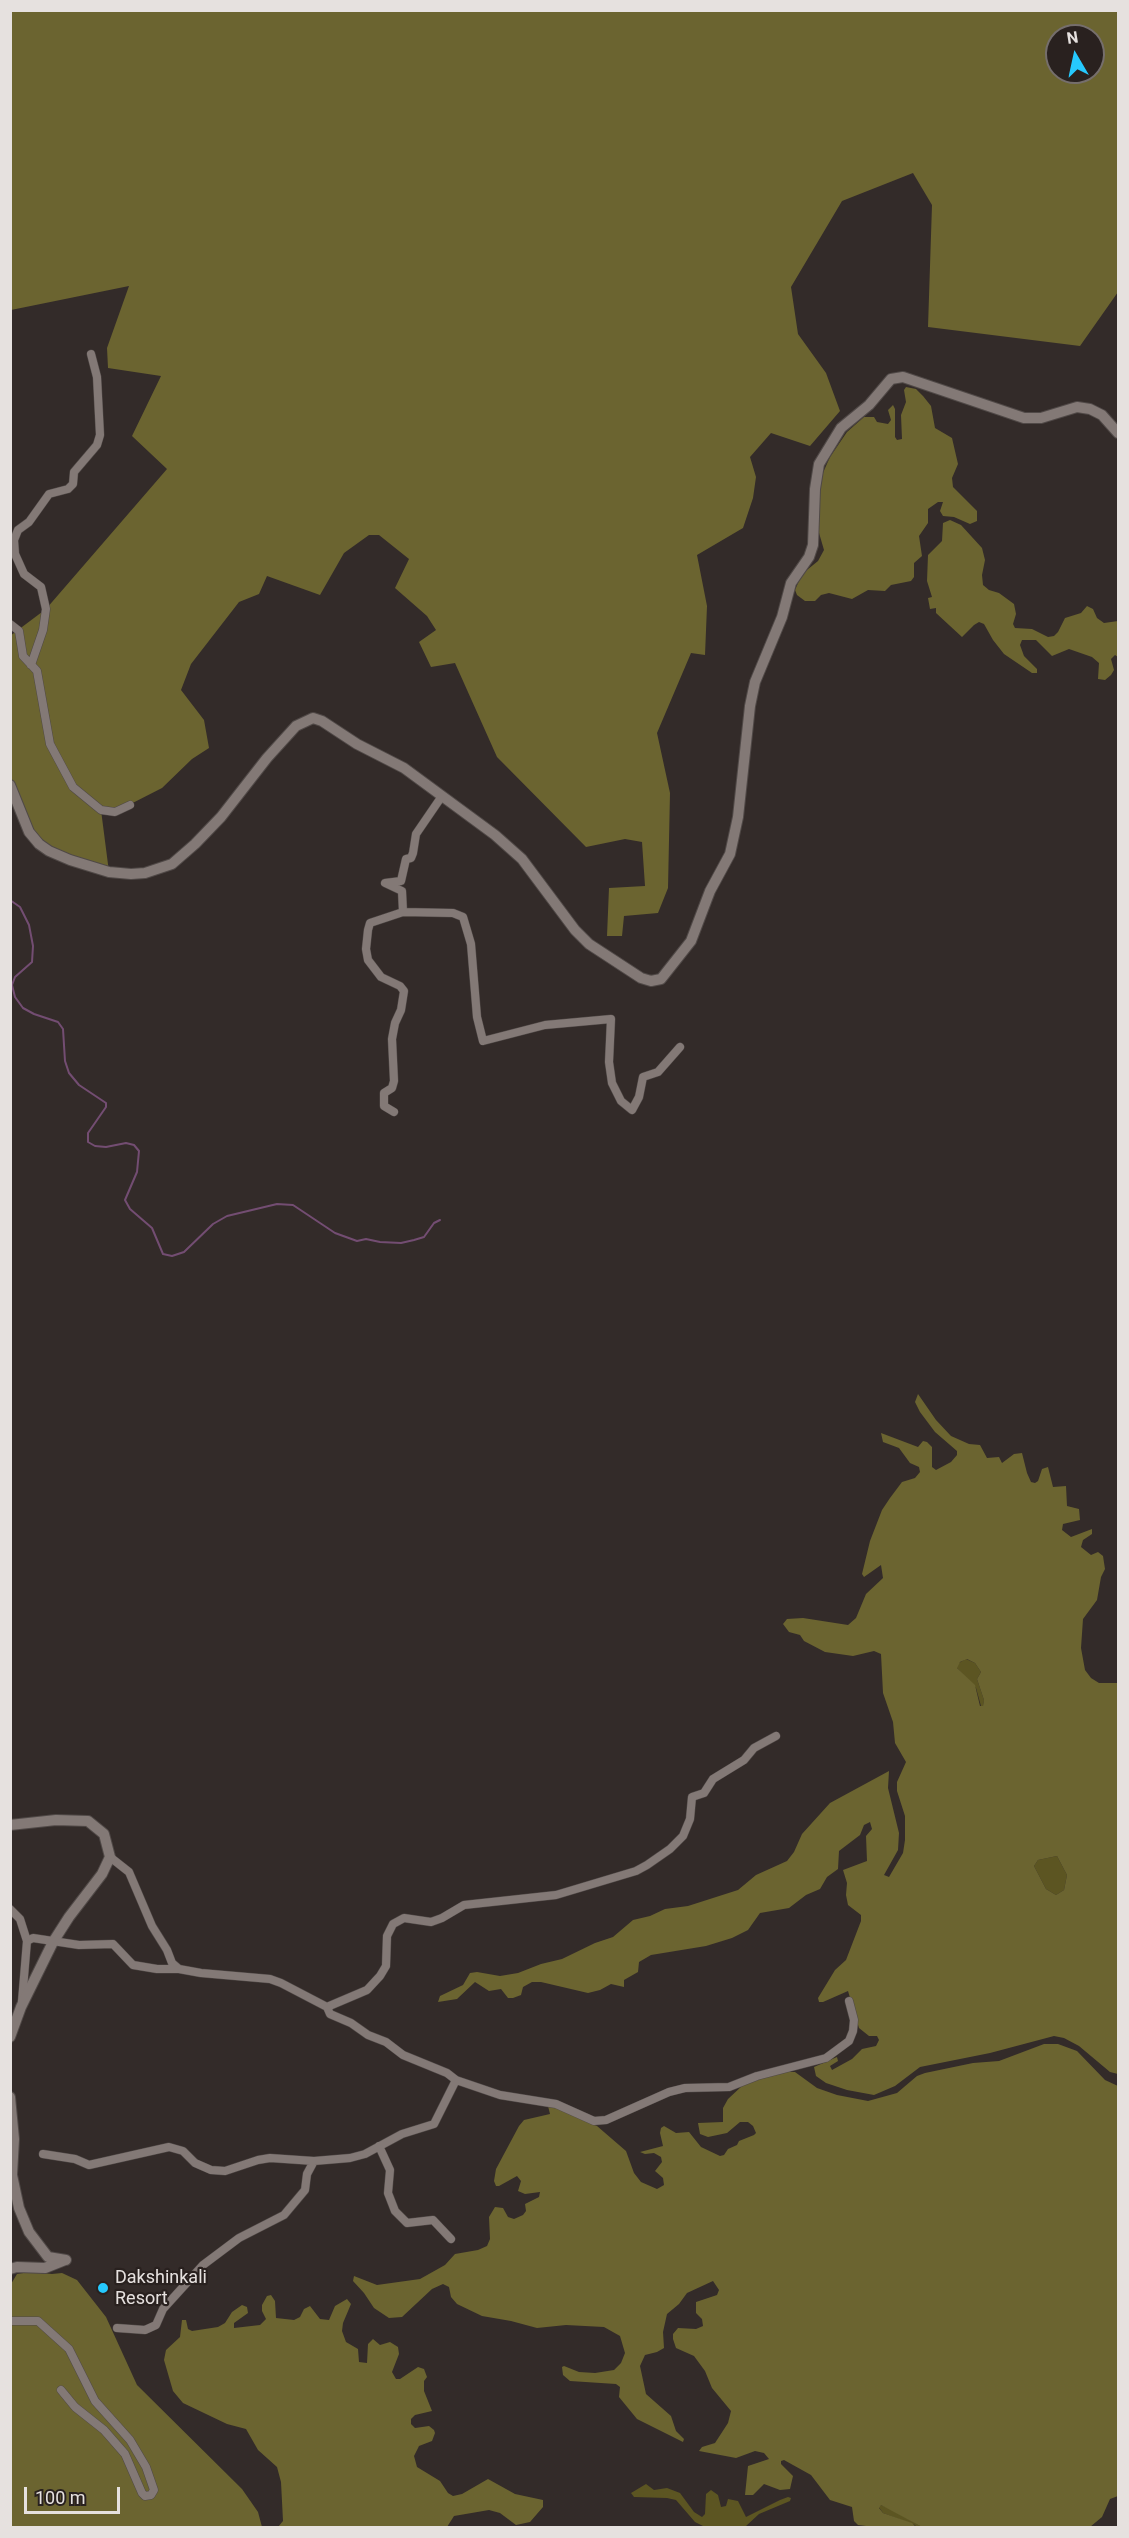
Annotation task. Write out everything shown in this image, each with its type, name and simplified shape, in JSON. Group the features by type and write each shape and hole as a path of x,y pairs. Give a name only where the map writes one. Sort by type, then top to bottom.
{"main road":[{"path":"10,785 29,832 39,844 49,851 77,863 109,872 131,874 157,870 172,864 185,854 221,817 290,732 304,721 313,718 404,768 460,808 522,860 575,930 589,944 641,978 651,981 661,979 691,941 710,891 730,854 738,818 750,706 756,682 782,617 791,583 809,556 813,545 815,489 819,464 841,428 869,405 891,379 903,377 1024,418 1041,418 1077,407 1090,409 1102,415 1119,433"},
{"path":"10,1825 56,1820 88,1821 104,1834 110,1857 102,1874 53,1942 21,2007 10,2037"},
{"path":"10,2097 14,2139 12,2175 19,2208 29,2232 48,2257 66,2260 43,2269 17,2267 10,2270"}],"street":[{"path":"31,665 43,630 45,609 41,587 24,574 15,554 14,540 18,530 29,522 49,494 68,489 73,484 74,472 97,445 100,435 97,377 91,354"},
{"path":"10,624 19,631 23,656 37,671 50,744 73,787 101,810 115,812 129,805"},
{"path":"403,912 402,891 385,883 401,881 406,859 411,858 413,853 416,834 441,796"},
{"path":"394,1112 384,1106 384,1093 392,1088 394,1081 392,1039 395,1023 402,1010 404,991 400,986 381,977 368,960 366,949 370,923 403,912 453,913 463,917 471,944 477,1017 483,1041 545,1025 611,1019 609,1062 612,1083 621,1101 632,1110 639,1097 643,1077 658,1072 680,1047"},
{"path":"327,2007 367,1989 380,1976 386,1966 387,1936 393,1924 404,1918 431,1922 464,1905 556,1895 636,1871 647,1865 670,1849 683,1836 690,1820 692,1797 704,1793 713,1779 744,1760 754,1748 776,1736"},
{"path":"110,1857 129,1872 152,1926 172,1963 179,1969"},
{"path":"10,1909 20,1919 27,1941 21,2007"},
{"path":"27,1941 33,1938 79,1945 113,1944 133,1965 270,1979 304,1994 327,2007 330,2014 386,2042 404,2055 447,2073 456,2080 500,2095 556,2104 594,2121 606,2120 669,2092 685,2088 729,2087 758,2076 826,2058 849,2041 854,2031 854,2020 849,2001"},
{"path":"43,2154 75,2159 89,2165 169,2147 183,2151 195,2163 211,2170 225,2171 270,2158 314,2161 350,2158 365,2154 402,2134 434,2124 456,2080"},
{"path":"379,2146 390,2170 388,2193 395,2211 407,2223 433,2220 452,2239"},
{"path":"117,2328 145,2330 156,2325 163,2309 203,2265 239,2238 284,2216 305,2190 307,2174 314,2161"},
{"path":"10,2321 38,2321 69,2349 95,2401 130,2440 146,2467 154,2490 152,2494 145,2496 142,2493 125,2454 104,2430 75,2407 62,2390"}],"shaded area":[{"path":"11,11 1118,11 1118,292 1080,346 928,327 932,205 913,173 842,201 791,287 798,334 826,373 840,411 810,446 771,433 750,457 756,477 753,498 743,528 697,555 707,606 705,655 691,653 657,733 670,793 668,888 658,913 624,916 622,936 607,936 609,888 645,886 642,842 625,839 586,847 497,757 455,663 431,667 419,642 436,630 427,616 395,588 409,559 379,535 369,535 344,553 320,595 267,576 259,594 239,602 191,664 181,690 204,720 209,748 192,759 162,788 115,812 101,810 109,872 39,844 11,785 10,636 46,609 167,469 132,436 161,376 108,368 107,348 129,286 11,310"},
{"path":"906,387 916,389 923,396 931,406 935,428 952,438 958,464 952,478 953,487 977,511 977,521 970,524 954,517 943,516 940,511 943,502 938,502 928,509 928,523 919,536 922,556 914,563 914,577 911,581 891,585 885,591 868,590 852,599 829,593 821,595 815,601 805,601 797,595 795,590 802,574 818,561 824,550 817,526 818,484 830,457 847,432 864,417 874,417 877,422 888,424 891,420 888,410 893,405 895,437 897,440 902,439 901,415 906,402 904,390"},
{"path":"950,520 961,525 982,548 985,560 983,585 1014,604 1016,614 1013,624 1015,628 1032,629 1048,637 1054,636 1065,618 1081,613 1087,606 1093,609 1097,618 1104,623 1118,621 1118,657 1115,655 1111,659 1114,670 1111,675 1105,680 1098,679 1099,663 1092,657 1069,649 1052,656 1036,640 1022,640 1020,645 1024,656 1037,669 1037,673 1032,673 1004,654 984,624 979,622 962,637 936,613 936,608 930,609 928,598 932,597 927,581 928,555 942,541 943,523"},
{"path":"918,1394 936,1420 951,1436 969,1444 980,1445 987,1458 999,1457 1002,1463 1014,1454 1022,1453 1031,1482 1038,1481 1042,1469 1048,1467 1053,1487 1066,1486 1067,1506 1079,1509 1080,1520 1063,1524 1062,1530 1071,1537 1092,1529 1092,1534 1083,1540 1081,1547 1091,1555 1098,1552 1103,1556 1105,1569 1101,1577 1097,1600 1083,1619 1081,1648 1085,1670 1091,1678 1099,1683 1118,1683 1118,2074 1110,2072 1079,2046 1064,2038 1054,2036 990,2053 920,2067 895,2086 874,2095 847,2090 826,2083 816,2076 814,2067 837,2057 838,2061 830,2066 832,2070 852,2059 862,2049 876,2046 879,2040 877,2036 869,2036 859,2028 848,1991 823,2002 819,2002 818,1998 835,1970 846,1960 861,1921 861,1915 848,1905 847,1883 843,1870 867,1861 866,1836 872,1829 870,1822 864,1825 860,1835 839,1851 838,1869 827,1877 820,1889 806,1895 789,1908 760,1913 748,1930 732,1938 706,1946 651,1955 639,1962 638,1972 624,1980 624,1987 611,1984 588,1993 532,1982 523,1987 521,1995 508,1998 501,1989 489,1991 475,1982 457,1999 438,2002 440,1996 463,1985 470,1973 500,1976 518,1973 562,1959 613,1937 633,1920 738,1890 756,1875 787,1861 802,1834 830,1803 889,1771 888,1788 899,1833 898,1850 884,1875 889,1877 903,1853 905,1840 905,1816 897,1791 897,1782 906,1762 895,1743 893,1722 883,1693 881,1654 874,1651 853,1656 825,1652 804,1641 800,1635 789,1632 783,1624 787,1619 803,1618 848,1625 856,1618 866,1594 883,1578 881,1565 864,1577 862,1574 870,1541 882,1510 890,1498 902,1482 915,1478 920,1472 919,1467 910,1463 899,1448 883,1442 881,1433 918,1447 923,1441 927,1442 932,1447 932,1467 936,1470 951,1462 957,1455 957,1451 935,1432 915,1402","holes":["967,1659 975,1663 981,1672 977,1679 984,1700 983,1706 980,1706 975,1685 957,1668 960,1662","1057,1856 1067,1875 1064,1890 1056,1895 1046,1889 1034,1866 1038,1860"]},
{"path":"966,1659 975,1663 981,1672 977,1679 984,1700 983,1707 976,1688 957,1668 957,1664"},
{"path":"1057,1856 1067,1875 1064,1890 1056,1895 1046,1889 1034,1866 1038,1860"},
{"path":"1044,2044 1058,2044 1077,2051 1105,2080 1118,2086 1118,2496 1110,2499 1102,2517 1090,2527 922,2527 881,2505 879,2508 883,2513 912,2523 916,2527 858,2525 854,2521 852,2507 830,2500 811,2475 784,2460 781,2464 793,2476 790,2489 780,2490 764,2484 753,2495 745,2495 748,2466 769,2459 764,2453 755,2451 736,2458 699,2451 702,2447 715,2443 728,2423 731,2411 712,2388 705,2371 694,2356 676,2348 673,2339 673,2334 678,2328 696,2329 703,2326 702,2319 696,2313 696,2302 717,2295 719,2290 713,2281 687,2293 667,2314 663,2332 664,2348 645,2355 640,2366 646,2394 671,2416 676,2431 684,2439 683,2442 637,2419 619,2397 620,2387 616,2384 570,2381 563,2375 562,2367 564,2366 579,2372 595,2373 614,2370 621,2363 625,2353 620,2336 604,2327 566,2325 537,2328 482,2316 457,2304 451,2297 449,2287 443,2284 432,2289 402,2317 389,2318 374,2308 353,2281 354,2276 377,2285 420,2279 445,2265 455,2254 487,2246 490,2239 489,2217 495,2207 503,2208 508,2217 514,2219 523,2215 526,2211 525,2204 539,2197 540,2192 525,2194 518,2191 521,2181 517,2176 496,2186 494,2181 496,2169 519,2126 524,2120 550,2114 548,2106 556,2107 597,2126 626,2151 634,2173 641,2182 657,2189 664,2185 663,2178 655,2171 662,2162 661,2157 654,2153 640,2152 663,2146 661,2128 664,2126 676,2133 689,2132 701,2147 720,2156 724,2155 739,2141 756,2133 753,2126 748,2122 740,2122 727,2133 708,2137 700,2134 698,2123 723,2122 723,2108 728,2099 743,2085 767,2076 795,2072 817,2088 837,2095 868,2101 897,2093 917,2076 925,2073 973,2063 999,2061"},
{"path":"62,2273 77,2280 106,2317 137,2385 242,2489 258,2512 262,2527 11,2528 11,2284 17,2274"},
{"path":"271,2295 275,2301 276,2318 294,2320 310,2306 320,2319 329,2320 335,2306 347,2299 351,2304 342,2331 346,2342 358,2349 359,2362 367,2363 368,2344 373,2339 380,2345 390,2342 398,2347 399,2354 392,2372 396,2379 400,2379 418,2367 424,2369 427,2377 424,2381 424,2391 432,2411 415,2415 411,2419 411,2424 415,2428 429,2426 435,2433 432,2441 419,2446 414,2456 417,2467 440,2481 448,2493 453,2496 462,2494 488,2479 515,2494 543,2500 543,2507 530,2522 516,2525 500,2513 489,2510 454,2516 447,2527 278,2527 283,2521 281,2482 277,2467 258,2450 246,2429 227,2424 183,2403 173,2391 164,2360 166,2350 180,2337 182,2320 186,2320 188,2329 192,2331 218,2327 242,2305 247,2307 248,2313 234,2323 234,2328 260,2325 266,2319 262,2305 267,2296"},
{"path":"646,2484 654,2490 667,2488 680,2493 694,2512 702,2517 705,2514 706,2494 711,2490 718,2495 721,2507 726,2506 728,2499 738,2501 746,2517 780,2500 791,2498 790,2501 759,2514 746,2526 705,2527 695,2522 676,2500 634,2497 631,2493"},
{"path":"881,2505 922,2527 916,2527 883,2513 878,2506"}],"waterway":[{"path":"10,900 20,907 29,925 33,946 32,962 15,977 12,985 15,997 23,1008 58,1022 63,1029 65,1061 69,1073 79,1085 106,1103 106,1107 88,1133 88,1142 95,1146 106,1147 126,1143 134,1145 139,1151 137,1172 125,1200 130,1209 152,1228 163,1254 172,1256 184,1252 213,1224 227,1216 277,1204 293,1205 335,1233 357,1241 366,1239 401,1243 414,1240 424,1237 434,1223 440,1220"}],"place":[{"name":"Dakshinkali Resort","path":"103,2288"}]}
